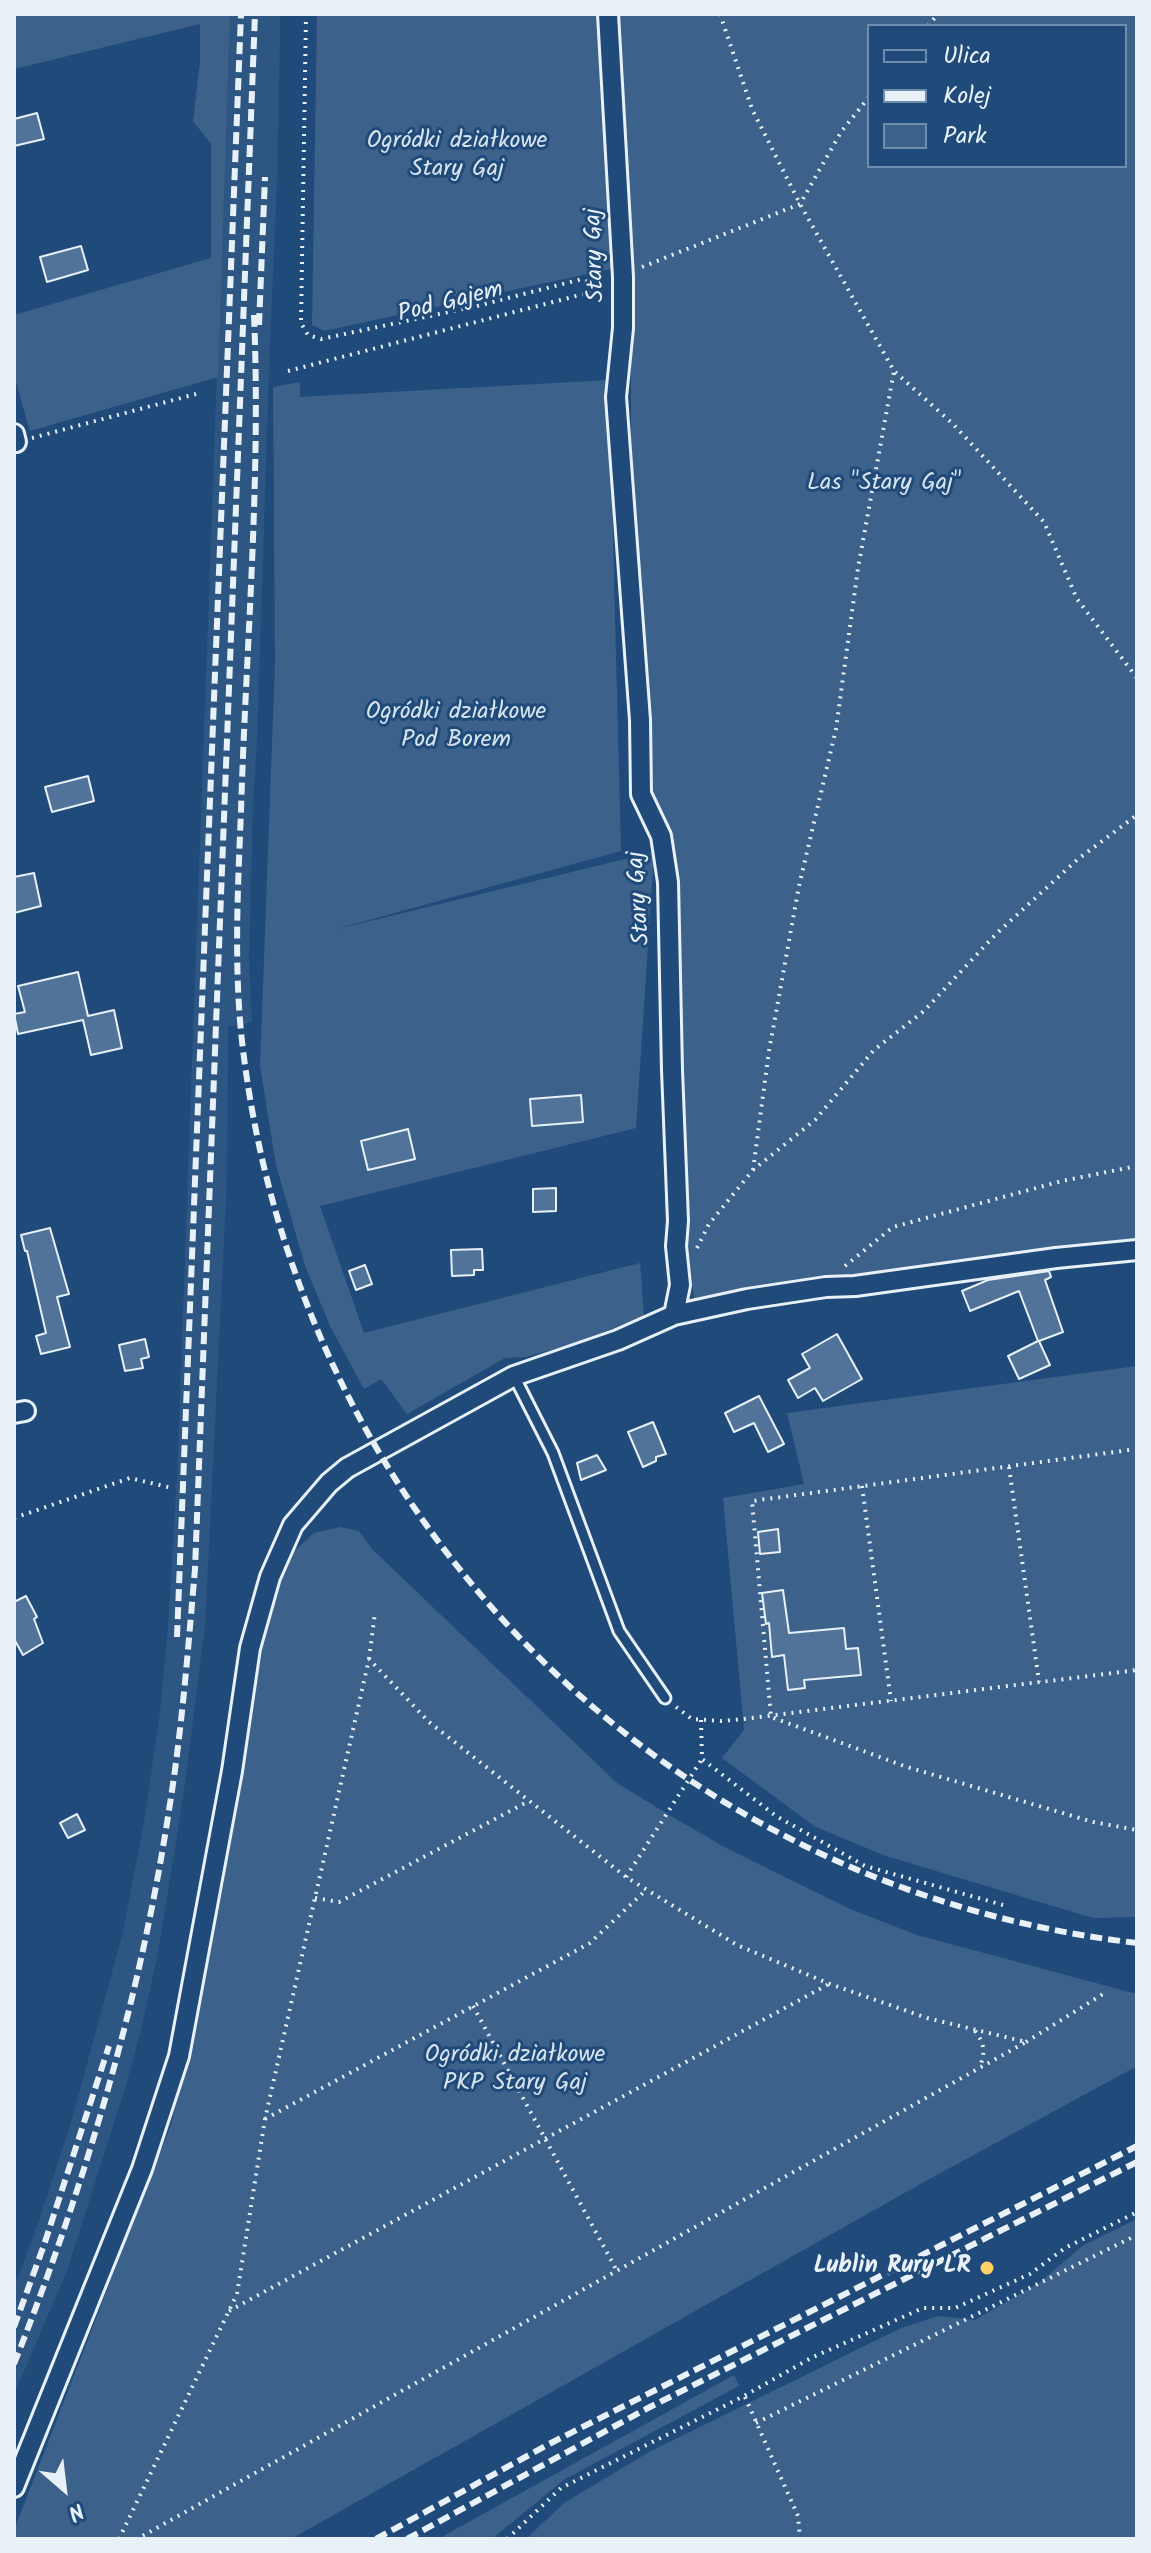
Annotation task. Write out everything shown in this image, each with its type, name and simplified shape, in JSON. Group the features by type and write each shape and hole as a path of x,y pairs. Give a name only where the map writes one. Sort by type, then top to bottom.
{"street":[{"name":"Stary Gaj","path":"608,14 623,277 623,328 616,397 640,720 641,794 661,836 668,882 678,1221 676,1246 680,1285 674,1315"},
{"path":"14,2487 142,2169 179,2056 232,1771 250,1648 279,1552 293,1525 313,1500 347,1468 514,1376 618,1340 674,1315 826,1287 855,1286 1137,1250"}],"lane":[{"path":"514,1376 553,1453 619,1631 665,1698"}],"path":[{"path":"306,14 301,323 308,335 321,339 477,306 582,279 602,290"},
{"path":"720,14 752,109 800,204 894,371 953,424 1044,522 1077,599 1137,678"},
{"path":"800,204 841,132 867,100"},
{"name":"Pod Gajem","path":"288,371 602,290 654,261 800,204"},
{"path":"753,1170 769,1051 799,886 836,729 858,568 894,371"},
{"path":"15,438 196,394"},
{"path":"680,1285 709,1224 753,1170 815,1120 874,1050 924,1011 995,935 1078,859 1137,815"},
{"path":"826,1287 846,1264 893,1227 1062,1181 1137,1166"},
{"path":"771,1717 752,1501 1137,1449"},
{"path":"1009,1466 1039,1682"},
{"path":"14,1518 130,1478 172,1488"},
{"path":"862,1486 891,1701"},
{"path":"119,2539 237,2294 265,2119 369,1659 375,1613"},
{"path":"369,1659 429,1722 626,1877 737,1945 830,1984 927,2018 1026,2042"},
{"path":"665,1698 692,1719 721,1721 1137,1670"},
{"path":"771,1717 922,1772 1093,1822 1137,1830"},
{"path":"626,1877 702,1759 701,1720"},
{"path":"702,1759 776,1816 865,1866 1003,1905"},
{"path":"315,1898 339,1902 529,1801"},
{"path":"265,2119 590,1943 645,1891"},
{"path":"227,2312 830,1984"},
{"path":"137,2539 980,2069 1103,1994"},
{"path":"473,2006 617,2271"},
{"path":"973,2029 982,2040 985,2052 980,2069"},
{"path":"507,2539 561,2488 744,2396 811,2358 923,2308 955,2308 1030,2274 1065,2248 1137,2212"},
{"path":"756,2423 1137,2235"},
{"path":"744,2396 798,2516 800,2539"}],"shaded area":[{"path":"230,14 280,14 280,34 253,804 249,959 252,1022 228,1027 227,1179 205,1626 184,1791 158,1953 142,2026 67,2271 14,2395 14,2288 70,2126 123,1932 145,1816 168,1628 177,1476"}],"green space":[{"path":"14,14 230,14 218,377 30,431 14,376 14,315 211,258 211,144 193,121 200,61 200,24 14,69"},
{"name":"Ogródki działkowe Stary Gaj","path":"317,14 599,14 615,268 324,331 312,325"},
{"name":"Las \"Stary Gaj\"","path":"613,14 1137,14 1137,1255 747,1291 694,1299 685,1225 664,826 653,797 631,496 631,286"},
{"name":"Ogródki działkowe Pod Borem","path":"609,380 621,851 333,930 654,852 636,1128 320,1206 364,1333 640,1263 644,1316 576,1343 526,1357 505,1358 407,1414 381,1379 364,1389 331,1328 305,1266 276,1165 260,1066 275,663 273,387 300,382 300,397"},
{"path":"1137,1366 1137,1917 1093,1918 883,1855 814,1826 722,1758 744,1730 723,1498 804,1484 787,1413"},
{"name":"Ogródki działkowe PKP Stary Gaj","path":"340,1527 359,1531 372,1549 617,1783 676,1819 726,1848 850,1909 917,1935 1137,1994 1137,2066 924,2182 291,2539 14,2539 14,2530 171,2125 211,1937 260,1644 278,1578 289,1556 314,1533"},
{"path":"1137,2219 1137,2539 526,2539 564,2503 649,2452 901,2328 939,2316 975,2320 1039,2283 1082,2246"},
{"path":"734,2375 739,2386 565,2479 492,2539 438,2539"}],"building":[{"path":"37,113 44,139 14,146 14,119"},
{"path":"81,246 88,270 47,282 40,257"},
{"path":"88,776 94,801 52,812 45,787"},
{"path":"34,873 41,906 14,913 14,877"},
{"path":"78,972 88,1016 114,1010 122,1048 91,1055 83,1020 18,1034 14,1014 25,1012 18,986"},
{"path":"581,1095 583,1122 532,1126 530,1099"},
{"path":"408,1129 415,1159 368,1170 361,1141"},
{"path":"556,1188 556,1211 533,1212 533,1189"},
{"path":"50,1228 69,1294 57,1297 70,1347 41,1354 36,1336 46,1333 21,1235"},
{"path":"482,1249 483,1270 474,1270 474,1275 452,1276 451,1250"},
{"path":"365,1265 372,1284 356,1290 349,1271"},
{"path":"1049,1271 1051,1277 1045,1280 1063,1332 1039,1341 1050,1365 1019,1379 1008,1356 1038,1341 1019,1291 970,1311 962,1291 988,1280"},
{"path":"837,1334 862,1379 823,1401 815,1388 798,1398 788,1380 810,1368 802,1354"},
{"path":"145,1339 149,1357 141,1359 143,1368 125,1371 119,1345"},
{"path":"759,1396 784,1444 768,1452 754,1423 734,1432 725,1413"},
{"path":"653,1422 666,1454 643,1467 628,1432"},
{"path":"597,1455 606,1470 581,1480 577,1463"},
{"path":"778,1529 780,1552 760,1554 758,1532"},
{"path":"783,1590 789,1633 844,1628 846,1649 858,1648 861,1675 804,1680 805,1688 788,1690 784,1655 772,1657 762,1593"},
{"path":"26,1596 37,1617 34,1619 43,1643 23,1655 14,1639 14,1602"},
{"path":"77,1814 85,1830 68,1838 60,1823"}],"railway":[{"path":"177,1637 241,14"},
{"path":"14,2364 87,2160 126,2022 157,1881 174,1780 184,1690 195,1569 255,14"},
{"path":"259,325 265,177"},
{"path":"254,315 256,439 237,949 241,1032 274,1206 335,1369 420,1516 528,1646 656,1756 802,1844 963,1907 1137,1943"},
{"path":"14,2327 109,2046"},
{"path":"376,2539 549,2444 1137,2146"},
{"path":"407,2539 648,2408 1137,2162"}],"place":[{"name":"Lublin Rury LR","path":"987,2268"}]}
